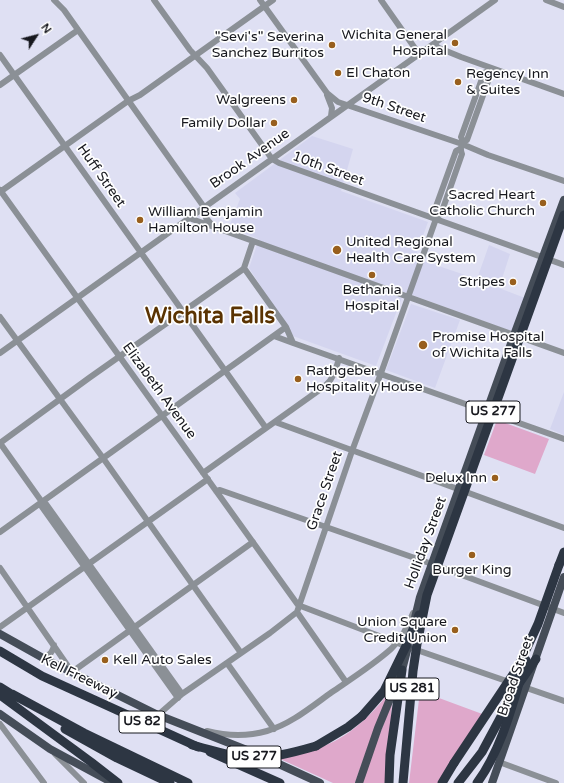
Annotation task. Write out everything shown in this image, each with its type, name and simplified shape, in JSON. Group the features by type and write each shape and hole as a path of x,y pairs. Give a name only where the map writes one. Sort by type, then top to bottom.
{"highway":[{"name":"US 277","path":"192,745 241,757 281,755 316,746 348,728 362,716 384,691 407,644 564,215"},
{"path":"477,783 486,770 496,750 538,624 564,552"},
{"name":"US 281","path":"403,783 413,671 424,596"},
{"path":"442,783 518,667 538,624"},
{"name":"Kell Freeway","path":"0,651 42,676 192,745"},
{"path":"458,783 482,752 522,686 536,659"},
{"path":"389,783 390,756 402,670"},
{"path":"0,687 117,758 170,783"},
{"path":"0,695 118,783"},
{"path":"82,736 188,783"},
{"name":"US 82","path":"192,745 280,783"}],"main road":[{"name":"Holliday Street","path":"359,783 378,728 402,670 432,564 564,200"},
{"name":"Broad Street","path":"536,659 564,577"},
{"path":"0,634 43,658 158,715 257,754 320,783"},
{"name":"Broad Street","path":"492,783 522,686"},
{"path":"0,714 50,749 113,783"}],"street":[{"path":"54,0 64,10 204,207 206,218 213,226"},
{"name":"10th Street","path":"154,0 190,50 207,68 272,159 300,172 436,218 564,265"},
{"name":"9th Street","path":"260,0 327,93 338,102 462,144 488,155 564,181"},
{"path":"0,191 128,101 140,95 273,0"},
{"name":"Brook Avenue","path":"0,352 495,0"},
{"path":"546,0 564,7"},
{"path":"383,1 420,54"},
{"path":"0,85 78,30"},
{"path":"434,44 444,50 488,69 564,94"},
{"name":"Huff Street","path":"0,55 266,428"},
{"name":"Grace Street","path":"297,612 298,605 352,451 436,218 434,212 456,151 462,144 461,137 473,113 484,73 488,69"},
{"path":"327,93 332,108 331,116"},
{"name":"Elizabeth Avenue","path":"0,191 298,605"},
{"path":"189,218 564,353"},
{"path":"180,696 86,565 46,504 42,502 0,443 244,268 253,241"},
{"path":"244,268 286,327 293,342"},
{"path":"0,317 103,458 241,653"},
{"path":"0,532 286,327"},
{"path":"274,336 564,439"},
{"path":"203,473 330,382 334,375 339,358"},
{"path":"275,422 564,528"},
{"path":"0,627 208,479"},
{"path":"216,491 220,490 325,528 432,564 564,613"},
{"path":"0,568 72,672 131,628 253,542"},
{"path":"158,715 223,735 238,736 265,732 274,729 288,722 391,649 408,625 424,596"},
{"path":"298,605 408,647 564,701"},
{"path":"158,715 180,696 297,612 346,682"},
{"path":"43,658 53,651 54,645"},
{"path":"226,663 274,729"},
{"path":"0,724 44,783"},
{"path":"50,749 84,783"},
{"path":"499,762 556,783"}],"shaded area":[{"name":"United Regional Health Care System","path":"312,136 353,149 341,191 428,222 415,258 477,279 489,245 510,254 499,288 525,298 513,332 404,292 376,366 293,336 249,268 259,239 229,227 240,199 235,193"},
{"name":"Promise Hospital of Wichita Falls","path":"411,304 460,320 435,388 386,370"},
{"path":"564,392 564,435 550,429"},
{"path":"497,420 549,439 535,474 484,455"},
{"path":"391,690 376,724 355,783 333,783 278,758 336,741 362,722"},
{"path":"420,691 485,715 439,783 409,783"},
{"path":"392,702 387,783 361,783"}],"place":[{"name":"Wichita General Hospital","path":"455,43"},
{"name":"\"Sevi's\" Severina Sanchez Burritos","path":"332,45"},
{"name":"El Chaton","path":"338,73"},
{"name":"Regency Inn & Suites","path":"458,82"},
{"name":"Walgreens","path":"294,100"},
{"name":"Family Dollar","path":"274,123"},
{"name":"Sacred Heart Catholic Church","path":"543,203"},
{"name":"William Benjamin Hamilton House","path":"140,220"},
{"name":"United Regional Health Care System","path":"337,250"},
{"name":"Bethania Hospital","path":"372,275"},
{"name":"Stripes","path":"513,282"},
{"name":"Promise Hospital of Wichita Falls","path":"423,345"},
{"name":"Rathgeber Hospitality House","path":"298,379"},
{"name":"Delux Inn","path":"495,478"},
{"name":"Burger King","path":"472,555"},
{"name":"Union Square Credit Union","path":"455,630"},
{"name":"Kell Auto Sales","path":"105,660"}],"district":[{"name":"Wichita Falls","path":"210,317"}]}
